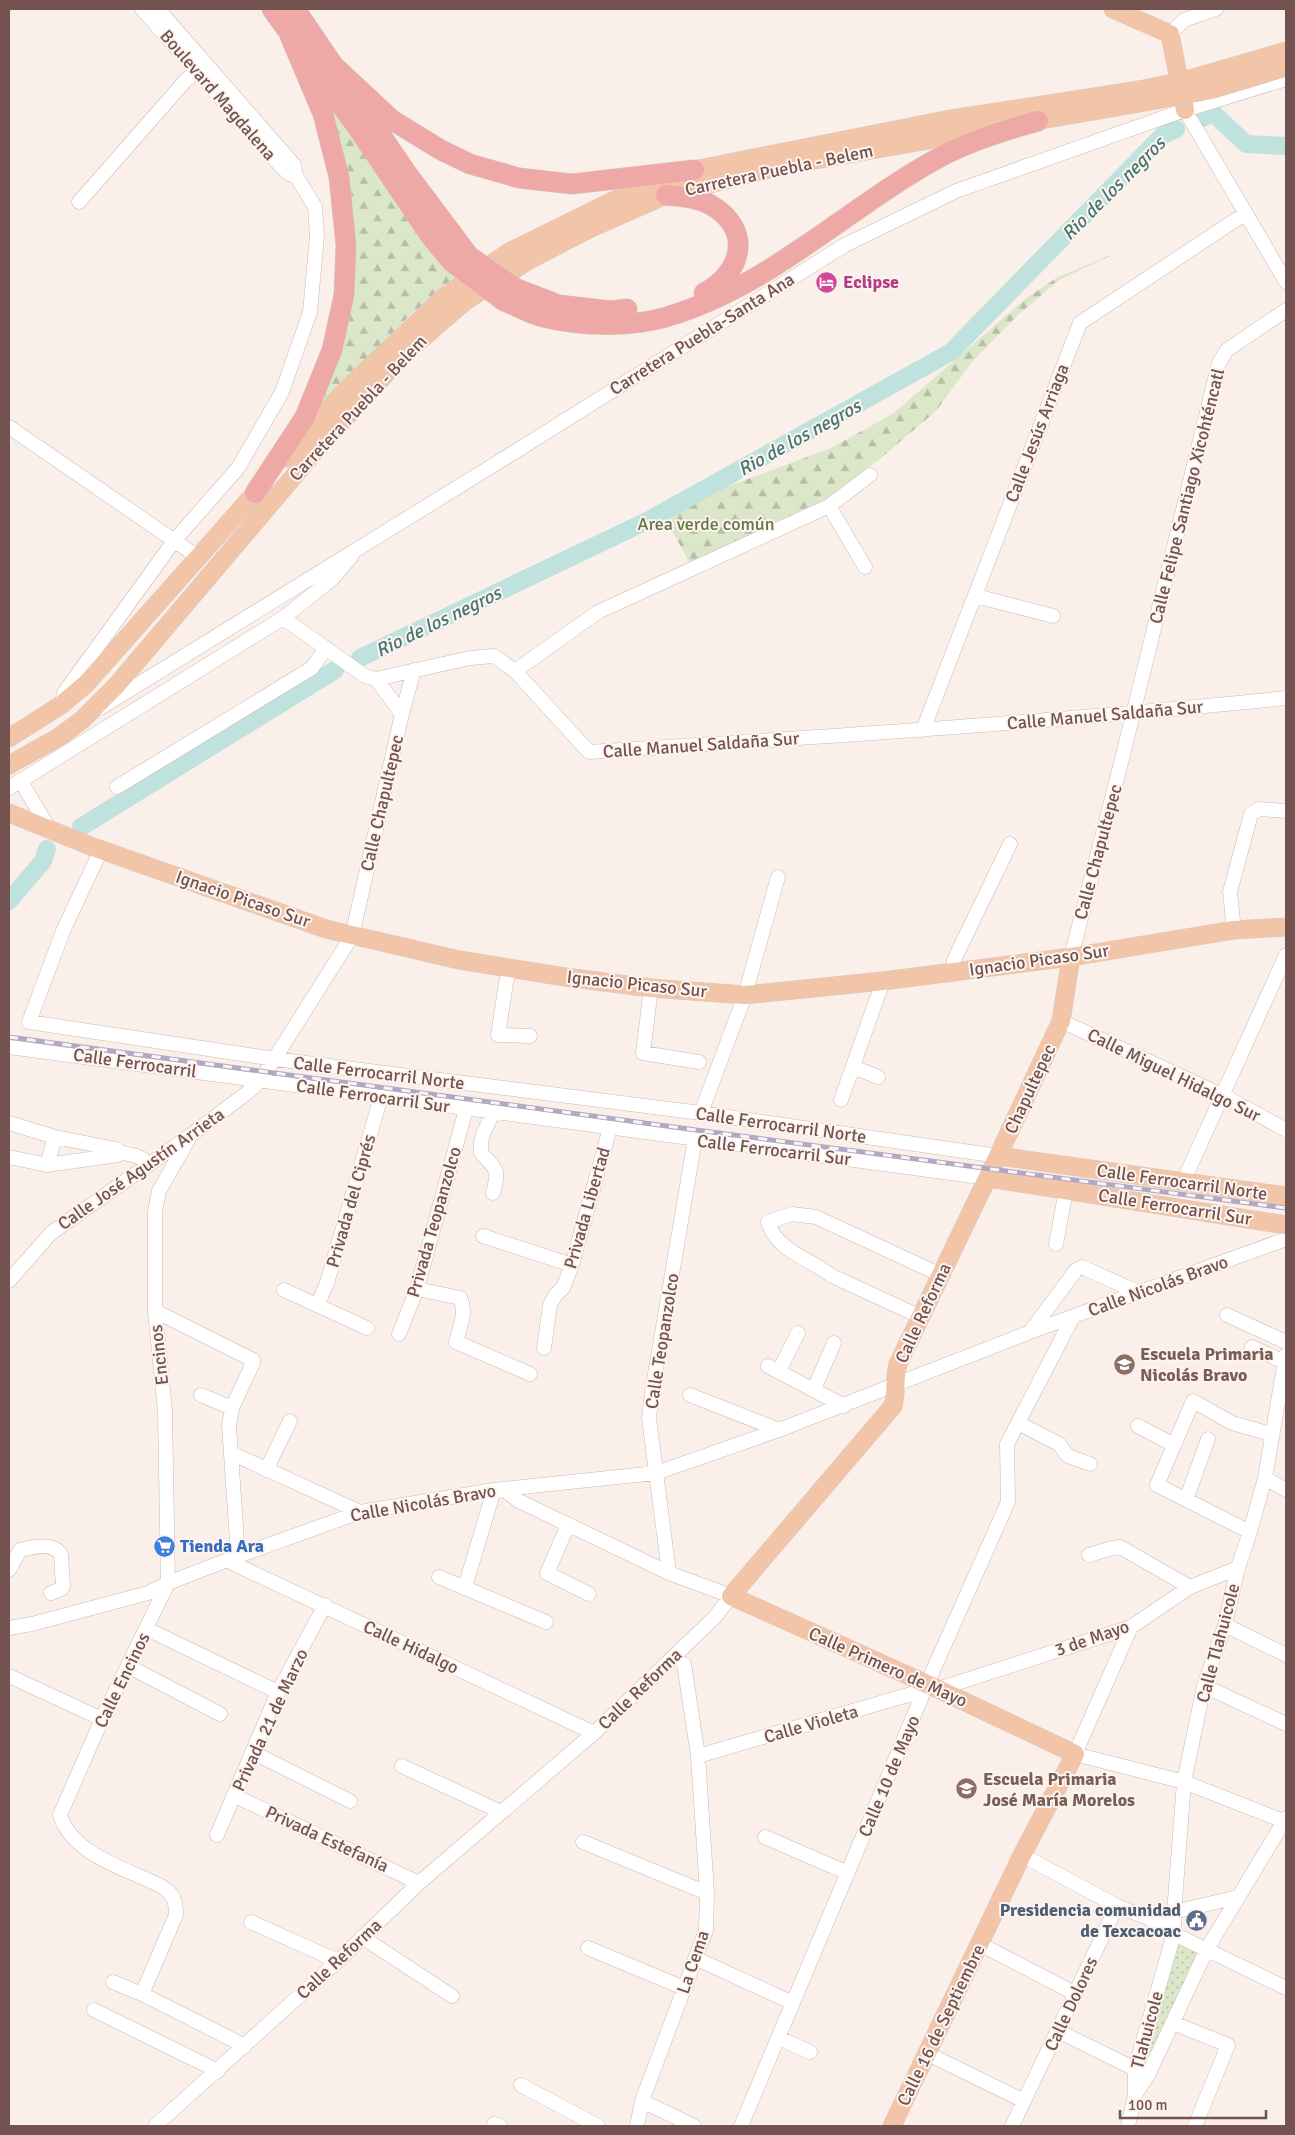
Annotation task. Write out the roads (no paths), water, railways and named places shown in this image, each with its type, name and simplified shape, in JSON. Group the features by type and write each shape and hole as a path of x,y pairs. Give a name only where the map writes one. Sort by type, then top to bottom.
{"highway":[{"path":"272,9 360,130 431,237 541,316 586,325 664,318 700,306 738,287 777,264 900,181 943,156 988,136 1038,121"},
{"path":"295,9 406,172 460,259"},
{"path":"255,493 305,417 332,350 344,296 346,245 339,177 323,114 290,36"},
{"path":"332,64 392,120 441,150 470,164 519,178 572,184 694,170"},
{"path":"510,294 560,305 611,311 670,304 701,295 716,287 727,276 736,259 739,243 735,226 722,212 710,204 696,198 666,195"}],"main road":[{"path":"1114,9 1170,34 1185,110"},
{"name":"Carretera Puebla - Belem","path":"9,765 59,737 82,720 116,686 322,443 403,354 464,302 529,260 591,228 666,195 781,166 1038,121 1139,97 1183,81 1286,51"},
{"name":"Carretera Puebla - Belem","path":"9,738 61,705 86,684 344,392 444,297 509,252 639,188 694,170 945,120 1214,89 1286,67"},
{"name":"Ignacio Picaso Sur","path":"9,813 101,850 326,929 459,960 565,978 651,988 745,996 1071,957 1234,930 1286,927"},
{"name":"Calle Chapultepec","path":"1061,1021 1071,957"},
{"name":"Chapultepec","path":"998,1156 1061,1021"},
{"name":"Calle Reforma","path":"731,1596 893,1406 894,1375 898,1364 998,1156"},
{"name":"Calle Ferrocarril Norte","path":"998,1156 1286,1196"},
{"name":"Calle Ferrocarril Sur","path":"988,1178 1286,1225"},
{"name":"Calle Primero de Mayo","path":"731,1596 1076,1754"},
{"name":"Calle 16 de Septiembre","path":"892,2126 1022,1855 1076,1754"}],"street":[{"path":"1170,34 1184,20 1216,9"},
{"name":"Boulevard Magdalena","path":"149,10 201,67 280,165 289,174 296,176 315,207 317,236 310,312 282,392 238,468 174,541"},
{"path":"1268,57 1286,45"},
{"path":"79,202 201,67"},
{"name":"Carretera Puebla-Santa Ana","path":"82,720 845,245 956,191 1185,110 1286,79"},
{"path":"1185,110 1286,282"},
{"name":"Calle Jesús Arriaga","path":"923,730 1080,323 1246,213"},
{"name":"Calle Felipe Santiago Xicohténcatl","path":"1132,714 1219,363 1227,350 1286,310"},
{"path":"9,427 198,557"},
{"path":"515,671 598,612 829,506 870,475"},
{"path":"829,506 865,568"},
{"path":"61,705 64,693 174,541"},
{"path":"50,830 14,784 283,618 332,579 362,546"},
{"path":"976,596 1053,616"},
{"path":"283,618 365,676 376,679 402,714"},
{"path":"117,787 312,668 326,648"},
{"name":"Calle Manuel Saldaña Sur","path":"376,679 470,658 494,656 515,671 589,752 1132,714 1286,698"},
{"name":"Calle Chapultepec","path":"275,1059 352,936 402,714 414,670"},
{"name":"Calle Chapultepec","path":"1071,957 1132,714"},
{"path":"1234,930 1230,892 1251,814 1260,809 1286,811"},
{"path":"952,972 954,960 1010,844"},
{"name":"Calle Ferrocarril","path":"101,850 63,931 29,1022 275,1059"},
{"path":"701,1113 745,996 778,877"},
{"path":"1183,1182 1286,955"},
{"path":"510,968 498,1034 530,1036"},
{"path":"840,1100 883,981"},
{"path":"651,988 643,1053 700,1062"},
{"name":"Calle Miguel Hidalgo Sur","path":"1061,1021 1222,1095 1286,1130"},
{"name":"Calle Ferrocarril","path":"9,1047 261,1080"},
{"name":"Calle José Agustín Arrieta","path":"9,1282 51,1233 191,1135 248,1092 261,1080 275,1059"},
{"name":"Calle Ferrocarril Norte","path":"275,1059 701,1113 998,1156"},
{"path":"853,1067 878,1077"},
{"name":"Calle Ferrocarril Sur","path":"261,1080 988,1178"},
{"name":"Privada del Ciprés","path":"318,1304 327,1283 381,1096"},
{"name":"Privada Teopanzolco","path":"399,1334 417,1289 466,1109"},
{"path":"493,1112 480,1143 481,1153 497,1170 498,1174 493,1193"},
{"path":"9,1123 95,1151"},
{"name":"Privada Libertad","path":"544,1348 550,1305 556,1294 563,1288 572,1265 610,1128"},
{"name":"Encinos","path":"168,1583 165,1411 155,1312 155,1212 160,1191 191,1135"},
{"path":"47,1165 55,1137"},
{"name":"Calle Teopanzolco","path":"669,1573 650,1418 652,1392 695,1139"},
{"path":"9,1157 47,1165 95,1151 116,1149 120,1152 142,1156 149,1165"},
{"path":"1056,1244 1066,1190"},
{"path":"921,1317 832,1276 819,1266 787,1249 776,1238 768,1222 792,1214 816,1217 941,1276"},
{"path":"483,1236 572,1265"},
{"name":"Calle Nicolás Bravo","path":"9,1628 32,1624 148,1593 168,1583 233,1558 360,1512 499,1489 656,1473 844,1406 1030,1332 1286,1239"},
{"name":"Calle Nicolás Bravo","path":"1030,1332 1076,1270 1082,1267 1140,1293"},
{"path":"417,1289 460,1298 464,1314 456,1342 530,1374"},
{"path":"284,1290 318,1304 366,1328"},
{"path":"155,1312 252,1357 254,1363 232,1408 229,1425 233,1558"},
{"path":"1228,1315 1286,1342"},
{"name":"Calle 10 de Mayo","path":"741,2126 1008,1502 1007,1444 1073,1316"},
{"path":"798,1333 774,1368 844,1406"},
{"path":"814,1389 834,1343"},
{"path":"1252,1347 1285,1366"},
{"name":"Calle Tlahuicole","path":"1174,1934 1184,1782 1204,1686 1225,1625 1238,1568 1265,1478 1285,1366"},
{"path":"201,1395 232,1408"},
{"path":"690,1395 779,1430"},
{"path":"1250,1532 1157,1485 1193,1401 1232,1423 1272,1434"},
{"path":"266,1470 290,1421"},
{"path":"1018,1423 1059,1444 1068,1456 1090,1464"},
{"path":"1138,1426 1174,1444"},
{"path":"1186,1500 1208,1439"},
{"path":"231,1453 360,1512"},
{"path":"1265,1478 1286,1490"},
{"path":"465,1587 499,1489"},
{"name":"Calle Primero de Mayo","path":"499,1489 519,1502 669,1573 731,1596"},
{"path":"568,1525 547,1573 589,1594"},
{"path":"9,1570 20,1550 28,1547 52,1547 59,1551 61,1555 63,1586 61,1589 51,1593"},
{"path":"1089,1555 1120,1547 1190,1587"},
{"name":"Calle Hidalgo","path":"233,1558 325,1605 594,1733"},
{"name":"3 de Mayo","path":"930,1688 1131,1626 1190,1587 1238,1568"},
{"path":"439,1577 546,1622"},
{"name":"Calle Encinos","path":"142,1994 176,1915 176,1903 167,1890 99,1857 76,1842 62,1822 60,1815 102,1719 168,1583"},
{"name":"Calle Reforma","path":"155,2126 246,2046 338,1961 419,1882 594,1733 715,1617 731,1596"},
{"name":"Privada 21 de Marzo","path":"217,1835 278,1692 325,1605"},
{"path":"1225,1625 1286,1654"},
{"name":"Calle 16 de Septiembre","path":"1076,1754 1131,1626"},
{"path":"146,1630 278,1692"},
{"name":"La Cema","path":"637,2126 642,2100 706,1930 707,1893 698,1756 684,1664"},
{"path":"128,1666 220,1714"},
{"path":"9,1676 102,1719"},
{"path":"1204,1686 1286,1724"},
{"name":"Calle Violeta","path":"698,1756 930,1688"},
{"path":"252,1752 350,1801"},
{"name":"Calle Primero de Mayo","path":"1076,1754 1184,1782 1285,1821"},
{"path":"402,1766 501,1812"},
{"name":"Privada Estefanía","path":"235,1796 419,1882"},
{"path":"1135,2095 1148,2075 1207,1949 1285,1821"},
{"path":"764,1837 848,1873"},
{"path":"583,1842 707,1893"},
{"path":"1022,1855 1117,1906 1148,1918 1174,1934 1286,1988"},
{"path":"1148,1918 1238,1896"},
{"name":"Calle Dolores","path":"1012,2126 1117,1906"},
{"path":"251,1922 338,1961"},
{"name":"Tlahuicole","path":"1128,2126 1135,2095 1135,2069 1174,1934"},
{"path":"362,1938 452,1996"},
{"path":"980,1944 1076,1994"},
{"path":"588,1948 684,1988"},
{"path":"695,1958 793,2004"},
{"path":"113,1982 142,1994 246,2046"},
{"path":"94,2010 218,2071"},
{"path":"1173,2023 1228,2045 1195,2126"},
{"path":"1058,2031 1148,2075"},
{"path":"779,2038 810,2052"},
{"path":"928,2054 1024,2101"},
{"path":"521,2085 598,2126"},
{"path":"642,2100 694,2126"}],"waterway":[{"name":"Rio de los negros","path":"1202,118 1213,113 1246,144 1286,146"},
{"name":"Rio de los negros","path":"360,658 649,520 951,352 1163,135 1176,129"},
{"name":"Rio de los negros","path":"81,827 335,670"},
{"name":"Rio de los negros","path":"9,901 43,861 47,849"}],"railway":[{"path":"9,1037 1286,1208"}],"place":[{"name":"Eclipse","path":"827,282"},
{"name":"Escuela Primaria Nicolás Bravo","path":"1124,1364"},
{"name":"Tienda Ara","path":"164,1546"},
{"name":"Escuela Primaria José María Morelos","path":"967,1789"},
{"name":"Presidencia comunidad de Texcacoac","path":"1197,1920"}],"park label":[{"name":"Area verde común","path":"706,524"}]}
